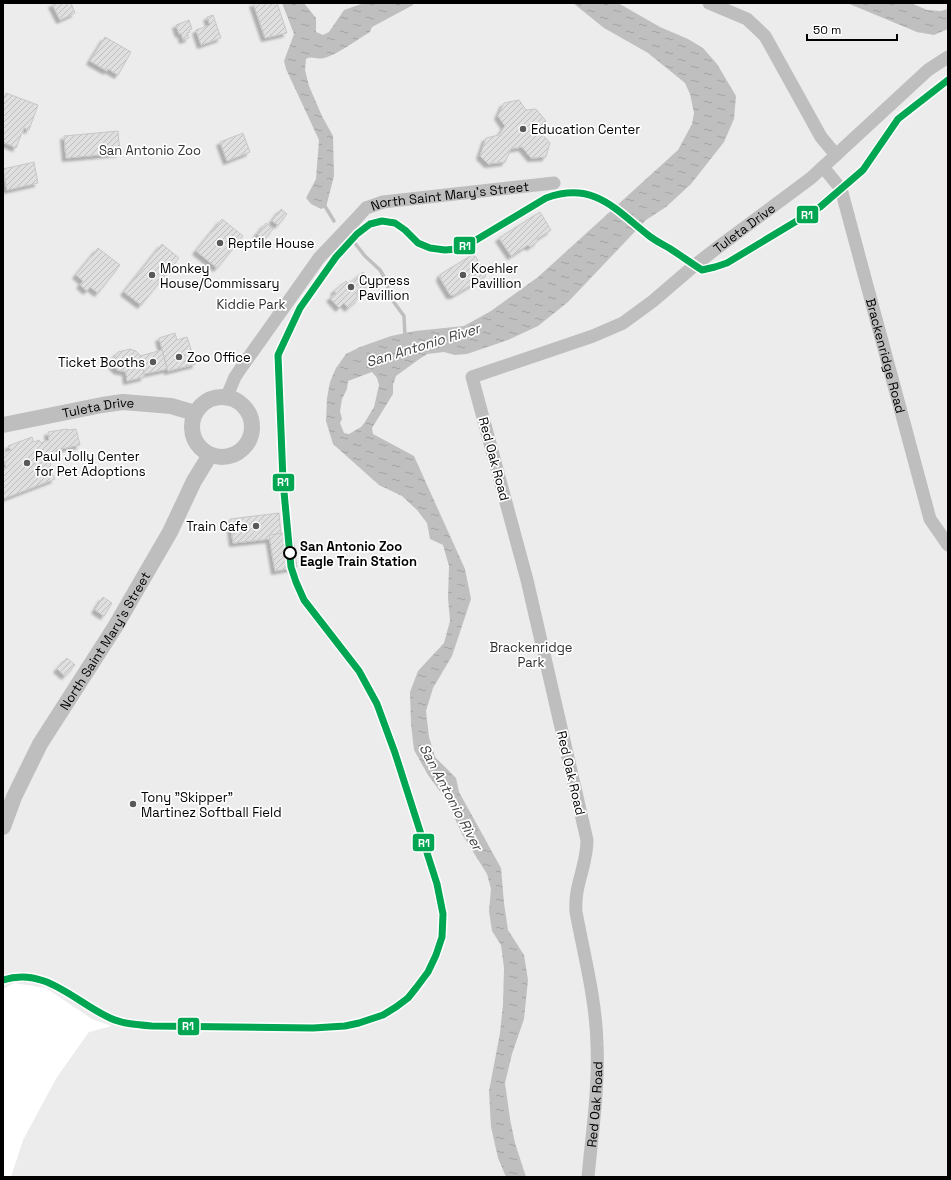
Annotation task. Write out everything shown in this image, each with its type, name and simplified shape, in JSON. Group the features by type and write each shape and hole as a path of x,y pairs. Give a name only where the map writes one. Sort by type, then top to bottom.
{"street":[{"path":"709,3 747,19 765,36 821,137 836,155"},
{"name":"Tuleta Drive","path":"472,377 593,336 623,323 653,301 695,265 811,178 928,70 948,57"},
{"name":"Brackenridge Road","path":"823,167 841,189 930,519 948,545"},
{"name":"North Saint Mary's Street","path":"227,396 235,377 319,258 366,208 383,202 554,183"},
{"name":"Red Oak Road","path":"472,377 527,580 586,840 586,860 577,887 575,900 593,1000 597,1042 596,1091 588,1177"},
{"path":"227,396 239,401 250,413 253,429 251,437 244,447 235,454 227,457 219,457 210,455 202,450 195,442 192,432 192,422 195,413 204,402 210,398 227,396"},
{"name":"Tuleta Drive","path":"3,425 123,402 171,406 195,413"},
{"name":"North Saint Mary's Street","path":"3,827 14,797 40,744 115,627 170,532 194,481 210,455"}],"green space":[{"name":"Brackenridge Park","path":"3,3 948,3 948,1177 11,1177 23,1140 57,1077 89,1032 112,1026 92,1019 46,988 14,983 3,989"}],"water":[{"path":"282,3 304,3 316,18 316,32 323,35 329,32 344,10 364,3 413,3 413,5 372,27 370,32 335,54 324,58 310,57 306,59 305,70 309,86 322,116 333,136 334,176 326,207 321,209 311,204 306,198 316,179 319,140 286,69 284,61 294,34"},
{"name":"San Antonio River","path":"573,3 618,3 660,27 688,39 703,48 717,64 736,96 734,119 724,142 691,184 666,207 646,220 568,302 538,326 508,340 467,354 455,355 444,352 427,354 396,376 393,385 393,394 372,428 373,434 414,456 465,569 471,599 452,656 433,688 426,711 429,737 435,757 456,778 459,792 501,868 508,930 524,955 528,980 524,1019 512,1054 505,1083 515,1143 526,1177 506,1177 498,1158 491,1127 489,1091 500,1033 503,1004 504,968 501,945 492,931 489,911 491,889 487,874 462,834 447,801 428,775 414,750 411,724 410,692 418,671 444,643 450,621 448,598 449,566 443,545 430,539 427,523 417,510 402,496 379,485 333,444 326,421 327,398 330,382 336,368 346,354 360,347 391,336 415,331 464,326 491,311 538,277 678,150 692,124 694,113 690,94 685,83 648,53 604,28","holes":["372,372 377,378 379,385 374,407 361,427 349,434 344,433 340,423 342,419 340,411 348,381"]},
{"path":"847,3 911,3 927,10 941,11 948,9 948,29 934,35 917,32"}],"building":[{"path":"71,3 75,13 60,20 52,4"},
{"path":"253,3 277,3 287,33 265,38"},
{"path":"213,15 221,38 201,45 196,30 210,25 207,17"},
{"path":"189,20 192,29 187,33 189,38 183,40 176,25"},
{"path":"105,37 131,52 118,75 108,69 107,71 90,61"},
{"path":"6,93 38,105 29,130 24,128 16,148 3,142 3,100"},
{"name":"Education Center","path":"519,100 526,110 536,109 546,121 541,133 550,143 546,157 531,158 522,147 511,149 505,162 488,164 480,156 486,138 499,135 505,126 498,116 504,103"},
{"path":"118,131 120,153 66,158 64,136"},
{"path":"243,133 250,152 227,161 220,142"},
{"path":"34,162 38,183 7,190 3,169"},
{"path":"281,209 287,214 278,225 272,221"},
{"path":"540,212 551,230 537,239 538,241 530,247 528,245 511,256 499,238"},
{"name":"Reptile House","path":"222,219 243,236 217,268 196,251"},
{"path":"266,223 273,229 264,240 257,234"},
{"name":"Monkey House/Commissary","path":"162,244 179,258 141,305 124,292"},
{"path":"98,248 120,265 98,293 90,287 87,291 80,285 83,281 76,275"},
{"name":"Koehler Pavillion","path":"472,255 476,257 486,273 485,277 454,295 450,295 440,278 441,274"},
{"name":"Cypress Pavillion","path":"363,272 371,282 356,294 359,298 348,308 344,303 339,308 330,298 336,293 334,291 346,281 348,284"},
{"name":"Zoo Office","path":"175,333 177,340 187,337 196,364 168,371 159,338"},
{"path":"130,349 136,351 140,355 144,377 127,381 126,372 117,370 113,366 112,361 118,352"},
{"name":"Ticket Booths","path":"162,350 167,369 144,374 140,356"},
{"name":"Paul Jolly Center for Pet Adoptions","path":"76,429 80,445 56,450 56,453 45,458 45,460 48,459 51,465 49,467 55,479 3,499 3,468 6,467 3,453 11,450 8,446 32,437 34,442 39,440 41,443 49,440 48,432"},
{"name":"Train Cafe","path":"279,513 281,534 269,535 270,539 233,543 230,519"},
{"path":"292,532 297,567 275,571 269,535"},
{"path":"103,597 112,603 104,616 95,610"},
{"path":"67,658 75,665 65,676 57,669"}],"waterway":[{"path":"323,203 334,221"},
{"name":"San Antonio River","path":"350,237 365,256 380,270 386,280 390,297 404,316 405,337"}],"transit line":[{"name":"R1","path":"3,980 18,977 33,978 46,982 110,1018 131,1024 152,1026 313,1028 345,1026 383,1015 408,998 428,972 442,937 443,914 437,884 395,753 377,704 359,671 304,600 291,567 283,481 278,355 300,308 336,257 357,234 370,224 382,221 395,223 405,230 418,243 430,248 445,250 457,249 471,243 546,198 562,194 577,193 590,195 602,200 624,215 650,237 702,270 715,267 727,263 820,207 863,170 898,119 948,80"}],"place":[{"name":"Education Center","path":"523,129"},
{"name":"Reptile House","path":"220,243"},
{"name":"Monkey House/Commissary","path":"152,275"},
{"name":"Koehler Pavillion","path":"463,275"},
{"name":"Cypress Pavillion","path":"351,287"},
{"name":"Zoo Office","path":"179,357"},
{"name":"Ticket Booths","path":"153,362"},
{"name":"Paul Jolly Center for Pet Adoptions","path":"27,463"},
{"name":"Train Cafe","path":"256,526"},
{"name":"San Antonio Zoo Eagle Train Station","path":"290,553"},
{"name":"Tony \"Skipper\" Martinez Softball Field","path":"133,804"}],"park label":[{"name":"San Antonio Zoo","path":"150,150"},
{"name":"Kiddie Park","path":"251,304"}]}
